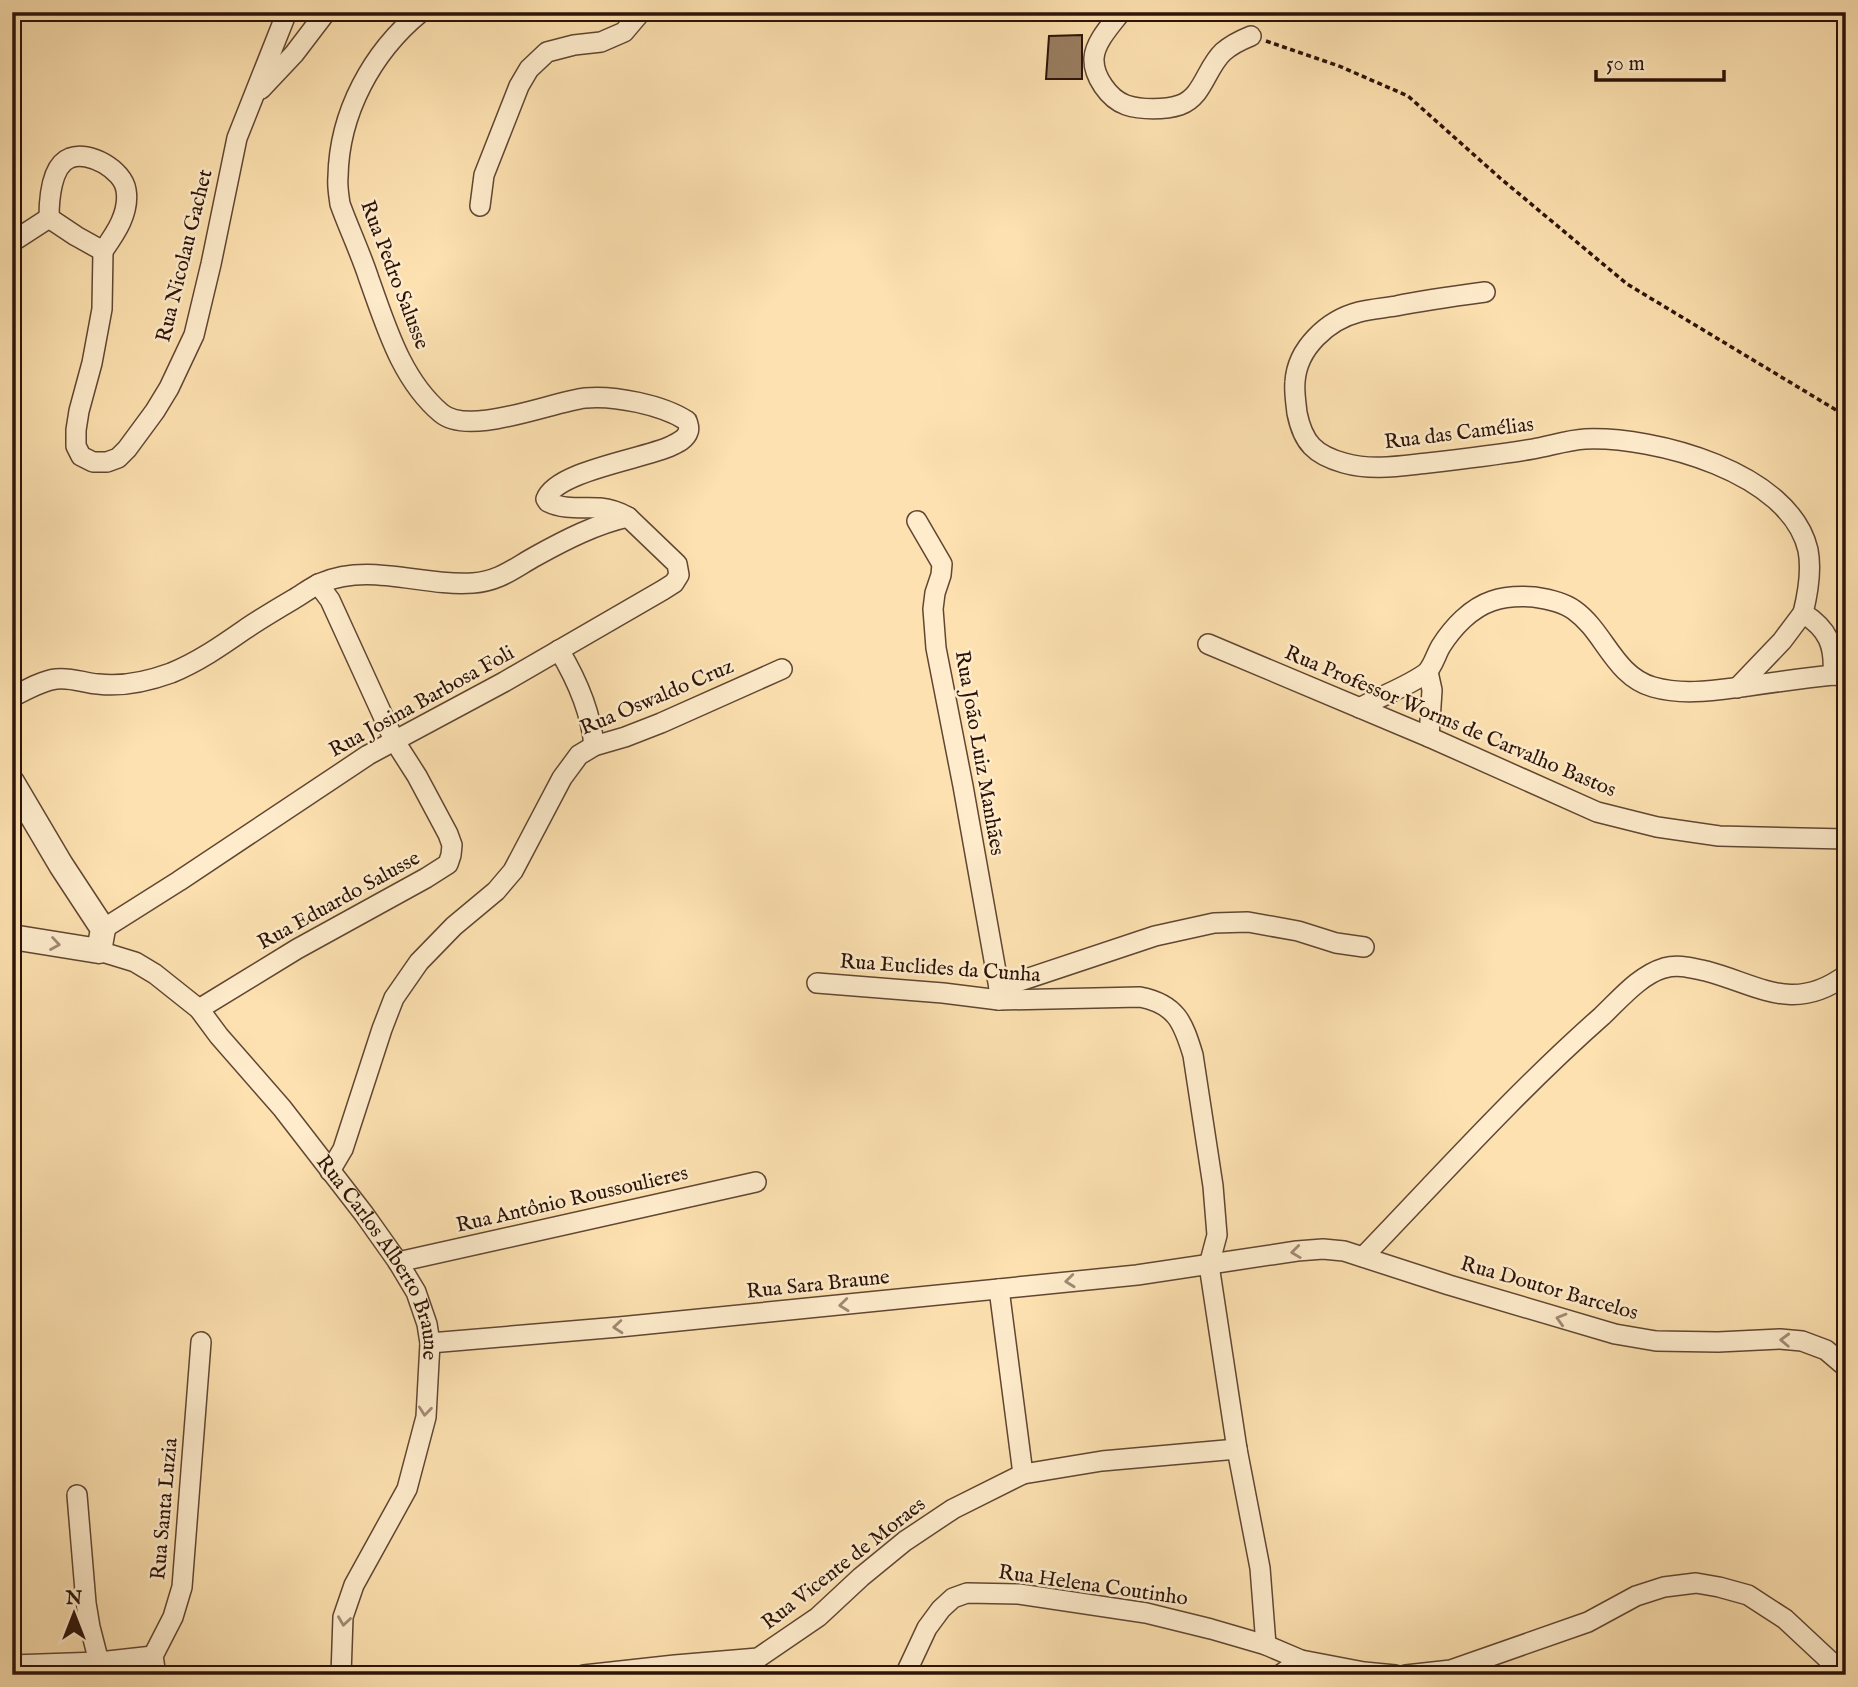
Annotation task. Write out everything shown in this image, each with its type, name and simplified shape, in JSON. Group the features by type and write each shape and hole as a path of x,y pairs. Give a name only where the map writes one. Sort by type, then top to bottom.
{"street":[{"path":"256,94 287,12"},
{"path":"256,94 295,54 326,12"},
{"name":"Rua Pedro Salusse","path":"421,12 405,26 367,74 346,126 340,150 340,204 395,350 430,402 447,418 456,421 505,417 573,400 603,397 636,402 687,421 687,435 675,444 653,453 577,474 559,484 547,496 548,502 558,506 602,508 628,517 672,559"},
{"path":"480,206 484,175 519,86 529,69 547,52 601,42 624,32 641,12"},
{"path":"1121,12 1098,45 1094,57 1096,72 1103,85 1126,105 1165,108 1179,106 1191,100 1222,52 1251,36"},
{"name":"Rua Nicolau Gachet","path":"103,251 102,309 92,363 79,411 76,446 81,456 93,462 107,463 118,458 127,449 149,419 169,388 194,335 237,138 256,94"},
{"path":"70,158 97,159 109,166 126,188 127,204 121,222 103,251 48,218 52,184 57,171 70,158"},
{"path":"12,242 48,218"},
{"name":"Rua das Camélias","path":"1485,292 1358,312 1335,321 1323,330 1300,361 1295,379 1298,416 1307,443 1323,457 1346,464 1387,468 1484,457 1583,439 1622,441 1664,448 1712,462 1745,479 1773,496 1789,511 1808,549 1810,566 1803,613 1782,641 1737,688"},
{"path":"12,697 57,678 119,684 171,673 203,658 318,584 337,577 377,575 453,584 490,580 506,575 534,557 590,530 628,517"},
{"name":"Rua João Luiz Manhães","path":"916,521 942,564 933,609 936,648 999,994"},
{"name":"Rua Josina Barbosa Foli","path":"101,940 179,881 342,772 674,583 679,575 677,564 672,559"},
{"name":"Rua Eduardo Salusse","path":"199,1009 297,949 448,864 452,845 448,834 394,740 334,609 318,584"},
{"path":"1360,708 1428,672 1441,646 1458,624 1477,608 1490,602 1521,596 1561,603 1576,611 1632,677 1650,686 1685,692 1839,676 1825,631 1803,613"},
{"name":"Rua Professor Worms de Carvalho Bastos","path":"1208,644 1429,737 1597,812 1657,827 1719,836 1846,839"},
{"path":"559,650 574,674 582,695 592,730 593,746"},
{"name":"Rua Oswaldo Cruz","path":"330,1171 342,1149 394,998 419,962 454,926 496,891 513,871 562,778 579,755 593,746 661,723 782,670"},
{"path":"1428,672 1432,690 1429,737"},
{"path":"12,782 101,940"},
{"path":"999,994 1155,936 1214,923 1248,922 1364,947"},
{"path":"12,937 101,940"},
{"name":"Rua Carlos Alberto Braune","path":"101,940 155,974 199,1009 282,1108 364,1214 416,1293 427,1324 430,1343 426,1417 407,1489 354,1585 343,1617 341,1675"},
{"path":"1363,1257 1555,1059 1643,978 1664,968 1683,965 1759,990 1790,996 1813,992 1846,975"},
{"name":"Rua Euclides da Cunha","path":"817,983 943,993 1140,997 1166,1006 1179,1019 1193,1055 1213,1186 1217,1235 1209,1265"},
{"name":"Rua Antônio Roussoulieres","path":"398,1262 756,1182"},
{"name":"Rua Sara Braune","path":"430,1343 619,1327 1137,1275 1297,1251 1323,1249 1344,1251 1363,1257"},
{"name":"Rua Doutor Barcelos","path":"1363,1257 1615,1334 1656,1341 1802,1341 1826,1350 1846,1367"},
{"path":"1209,1265 1237,1449 1260,1568 1266,1645"},
{"path":"999,1289 1023,1474"},
{"name":"Rua Santa Luzia","path":"155,1666 182,1587 201,1342"},
{"name":"Rua Vicente de Moraes","path":"584,1675 675,1665 759,1667 905,1541 953,1509 1023,1474 1102,1461 1237,1449"},
{"path":"76,1495 86,1603 99,1662"},
{"path":"1406,1675 1451,1670 1588,1622 1645,1593 1664,1587 1696,1583 1748,1595 1784,1619 1845,1675"},
{"name":"Rua Helena Coutinho","path":"905,1675 927,1628 941,1609 953,1598 967,1593 1019,1594 1146,1613 1266,1645 1301,1660 1395,1675"},
{"path":"1280,1675 1301,1660"},
{"path":"12,1665 99,1662 155,1666"}],"path":[{"path":"1251,36 1339,66 1408,96 1500,178 1627,284 1846,415"}],"building":[{"path":"1082,35 1082,79 1046,79 1049,36"}]}
